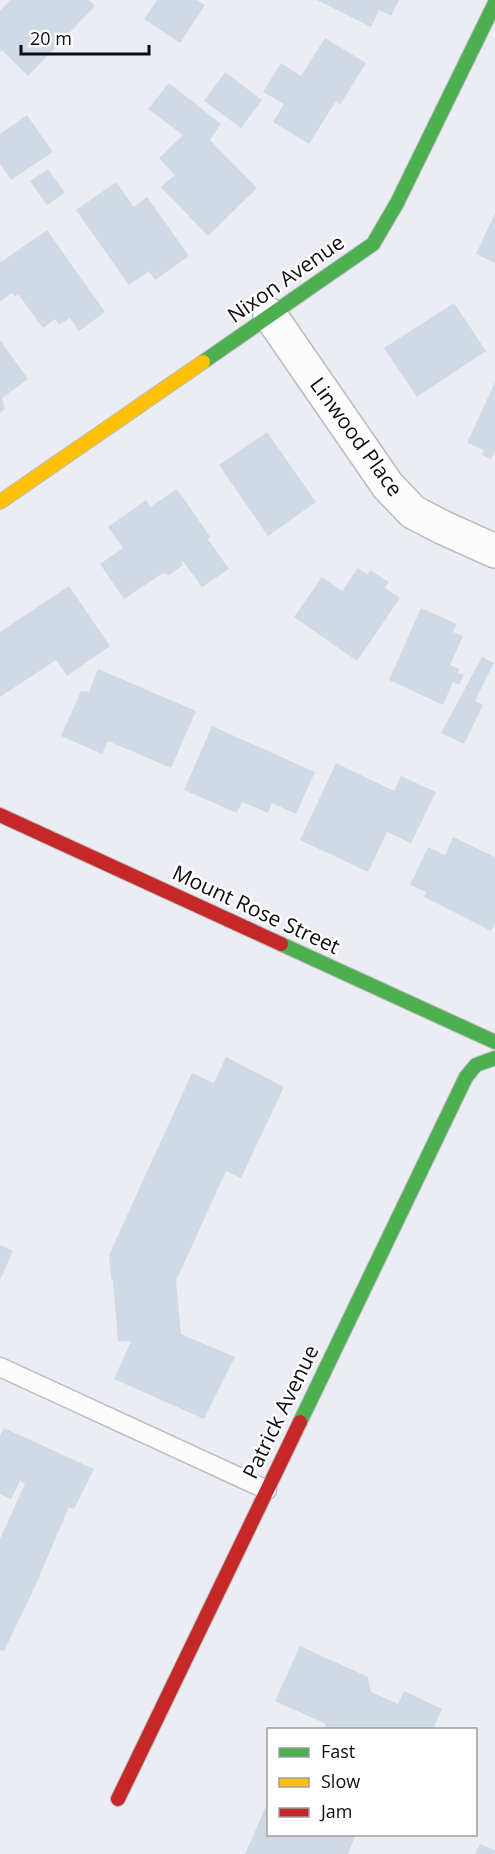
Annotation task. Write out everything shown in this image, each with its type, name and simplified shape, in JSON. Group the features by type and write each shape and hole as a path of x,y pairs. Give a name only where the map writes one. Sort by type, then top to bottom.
{"street":[{"name":"Nixon Avenue","path":"0,502 373,244 397,203 495,3"},
{"name":"Linwood Place","path":"270,315 388,486 413,512 495,551"},
{"name":"Mount Rose Street","path":"0,815 495,1042"},
{"name":"Patrick Avenue","path":"118,1799 466,1077 476,1065 495,1058"}],"lane":[{"path":"0,1367 267,1490"}],"building":[{"path":"10,0 89,0 95,6 28,76 2,50 0,52 0,11"},
{"path":"157,0 197,0 205,5 180,43 144,19"},
{"path":"317,0 399,0 391,16 379,10 371,27"},
{"path":"325,38 366,63 340,105 336,101 309,144 273,122 284,104 263,92 281,63 301,76"},
{"path":"225,72 262,100 241,128 204,101"},
{"path":"169,83 221,124 210,140 257,188 208,236 161,187 175,175 159,158 183,135 148,109"},
{"path":"27,115 53,152 11,180 0,164 0,134"},
{"path":"48,169 65,193 47,205 30,181"},
{"path":"116,182 134,207 147,197 189,256 155,280 149,271 129,285 76,210"},
{"path":"495,213 495,263 476,254"},
{"path":"47,230 105,312 79,331 70,318 59,325 55,319 43,328 18,294 15,297 12,293 0,302 0,260 1,262"},
{"path":"454,303 486,351 417,397 384,348"},
{"path":"0,340 28,379 2,398 5,409 0,413"},
{"path":"495,382 495,451 491,459 482,455 484,450 467,443"},
{"path":"267,432 316,502 268,536 219,465"},
{"path":"177,489 211,538 207,538 229,569 202,587 182,560 182,566 169,575 163,573 124,599 100,564 123,548 108,527 146,500 150,507"},
{"path":"358,568 368,575 370,570 389,582 385,588 400,598 357,661 294,617 322,577 342,591"},
{"path":"69,586 110,646 67,676 56,660 0,697 0,632"},
{"path":"421,608 457,624 453,632 463,636 450,665 459,669 458,673 464,675 459,685 453,682 443,705 389,680"},
{"path":"482,657 494,663 475,701 483,705 464,744 441,733"},
{"path":"98,669 196,711 171,768 108,741 102,754 61,736 81,691 89,692"},
{"path":"212,726 315,772 296,814 272,803 268,813 242,802 237,813 184,790"},
{"path":"336,763 394,791 401,776 436,792 411,843 387,832 368,872 300,840"},
{"path":"453,837 495,857 495,923 491,931 424,897 426,892 410,885 428,847 445,855"},
{"path":"226,1057 284,1087 241,1178 226,1171 176,1281 181,1334 235,1357 204,1419 114,1379 131,1341 118,1342 109,1255 192,1073 214,1083"},
{"path":"0,1245 13,1251 0,1280"},
{"path":"4,1428 94,1469 74,1509 69,1507 4,1651 0,1650 0,1539 25,1484 20,1481 11,1499 0,1494 0,1436"},
{"path":"300,1646 368,1677 371,1692 398,1704 404,1691 442,1709 434,1728 324,1728 326,1724 275,1701"},
{"path":"267,1804 267,1836 355,1836 348,1854 245,1854"},
{"path":"480,1844 495,1850 495,1854 475,1854"}],"traffic: fast":[{"path":"203,362 373,244 397,203 495,3"},
{"path":"281,944 495,1042"},
{"path":"300,1422 466,1077 476,1065 495,1058"}],"traffic: slow":[{"path":"0,502 203,362"}],"traffic: jam":[{"path":"0,815 281,944"},
{"path":"118,1799 300,1422"}]}
